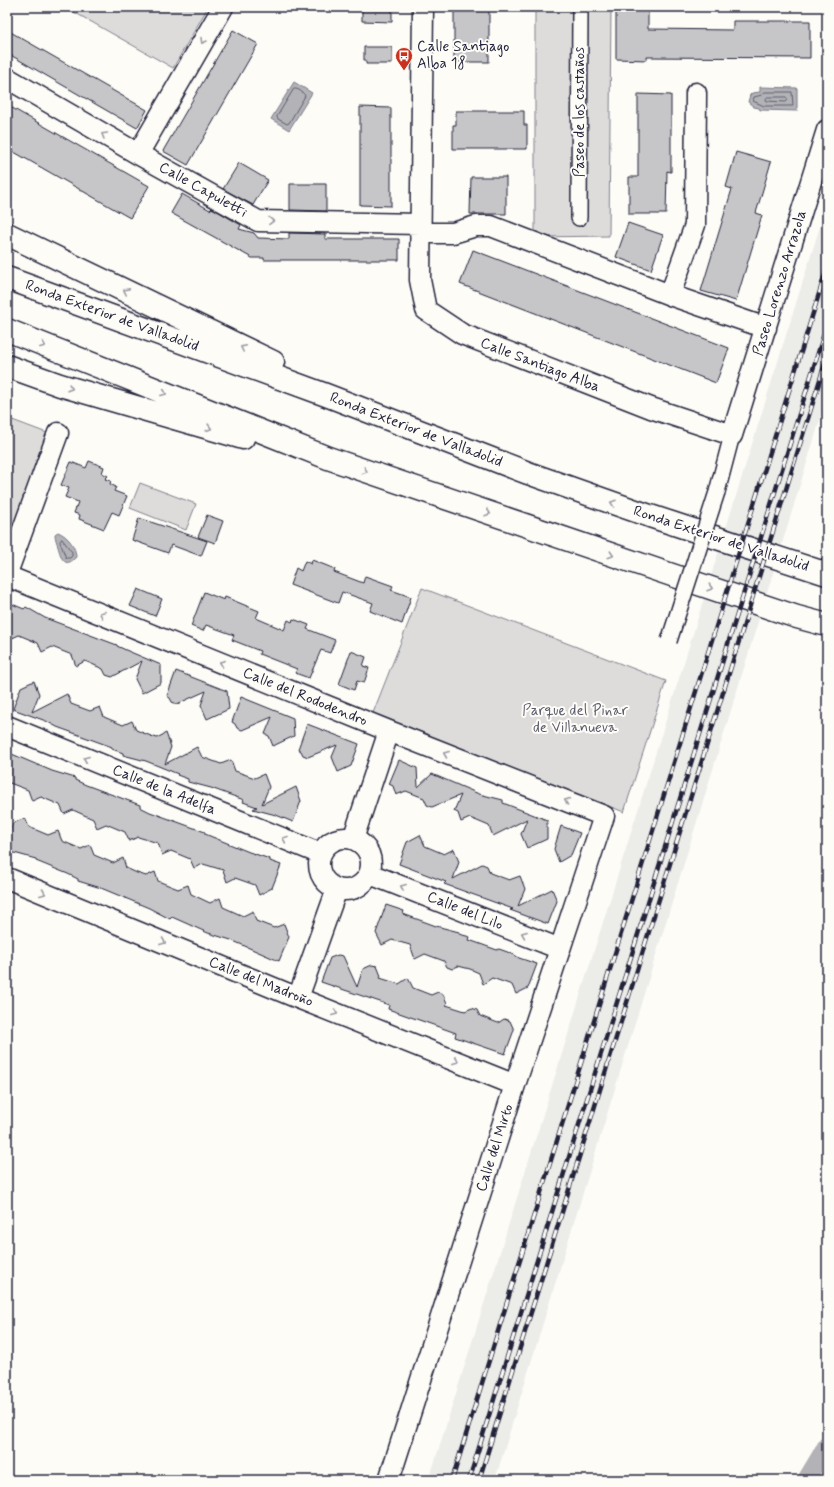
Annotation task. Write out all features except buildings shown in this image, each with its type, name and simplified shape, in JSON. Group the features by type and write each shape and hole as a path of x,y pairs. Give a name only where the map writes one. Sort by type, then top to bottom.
{"highway":[{"path":"7,234 289,370 326,395"},
{"name":"Ronda Exterior de Valladolid","path":"7,278 326,395 536,476 799,566 827,574"},
{"path":"7,330 328,458 616,557 797,617 827,625"},
{"path":"7,366 60,385 256,441 328,458"}],"street":[{"path":"138,154 223,7"},
{"name":"Calle Santiago Alba","path":"423,7 420,280 426,310 462,334 651,408 732,435"},
{"name":"Paseo de los castaños","path":"579,218 580,7"},
{"name":"Calle Capuletti","path":"7,78 258,221 420,228"},
{"path":"670,295 695,225 696,93"},
{"name":"Paseo Lorenzo Arrazola","path":"732,435 827,130"},
{"path":"420,228 453,233 476,226 490,226 670,295 766,328"},
{"path":"7,573 58,432"},
{"path":"669,641 717,492 732,435"},
{"name":"Calle del Rododendro","path":"7,576 389,731 604,816"},
{"name":"Calle de la Adelfa","path":"7,726 321,854"},
{"path":"353,839 389,731"},
{"name":"Calle del Mirto","path":"389,1480 515,1085 604,816"},
{"path":"343,838 353,839 363,844 369,853 372,863 370,874 366,881 353,890 337,890 329,886 323,879 319,867 321,854 326,846 334,840 343,838"},
{"name":"Calle del Lilo","path":"370,874 560,949"},
{"name":"Calle del Madroño","path":"7,878 298,998 515,1085"},
{"path":"298,998 337,890"}],"shaded area":[{"path":"827,204 827,397 495,1480 429,1480"}],"green space":[{"path":"65,7 208,7 173,68"},
{"path":"535,7 611,7 609,236 535,237"},
{"path":"7,418 47,433 7,547"},
{"path":"140,483 196,504 186,530 130,508"},
{"name":"Parque del Pinar de Villanueva","path":"422,588 666,681 624,812 373,713"}],"water":[{"path":"294,82 312,93 289,130 271,119"},
{"path":"760,87 797,88 797,111 760,110 759,108 754,107 748,102 750,95 752,93 760,92"},
{"path":"58,532 68,539 75,549 76,557 72,561 64,561 60,555 55,536"}],"waterway":[{"path":"806,1480 827,1445"}],"railway":[{"path":"452,1480 827,268"},
{"path":"469,1480 827,324"},
{"path":"479,1480 827,357"}],"place":[{"name":"Calle Santiago Alba 18","path":"404,71"}]}
